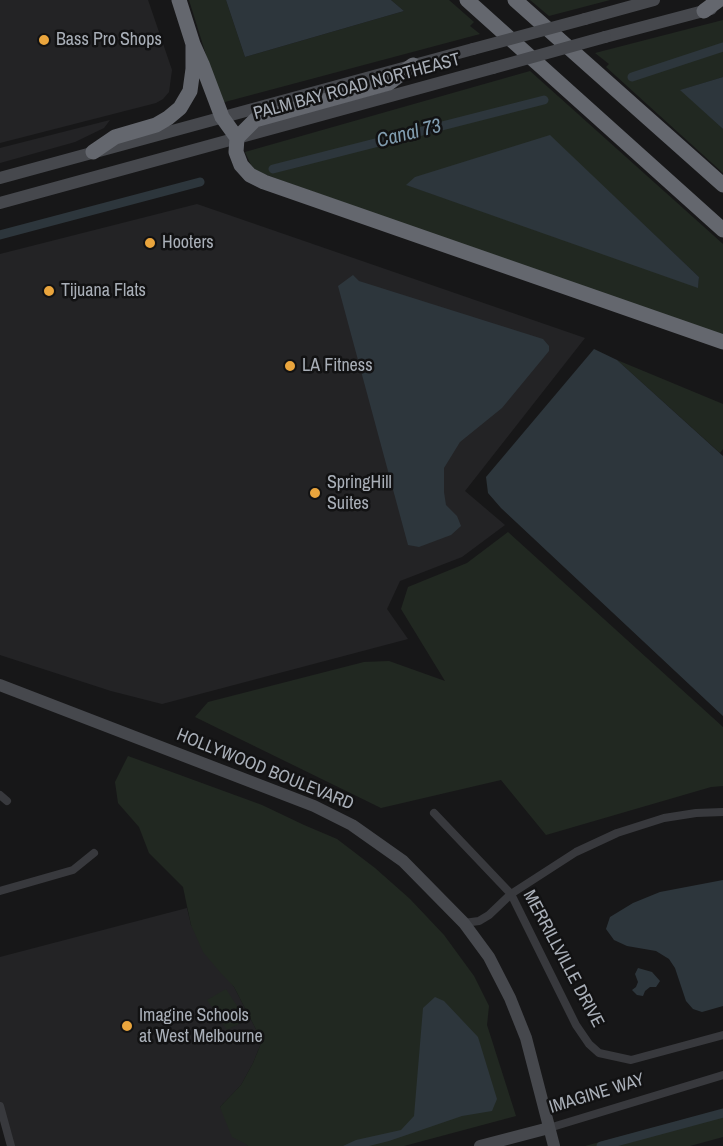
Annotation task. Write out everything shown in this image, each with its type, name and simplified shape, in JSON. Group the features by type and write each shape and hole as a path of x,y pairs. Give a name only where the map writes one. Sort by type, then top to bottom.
{"highway":[{"path":"179,0 193,44 222,117 237,138 236,152 241,165 250,175 264,182 723,342"},
{"path":"467,0 723,230"},
{"path":"515,0 723,185"},
{"path":"704,11 720,0"},
{"path":"93,152 115,137 156,125 180,108 190,90 193,44"},
{"path":"237,138 255,120 389,82 413,65"}],"main road":[{"name":"PALM BAY ROAD NORTHEAST","path":"0,178 654,0"},
{"name":"PALM BAY ROAD NORTHEAST","path":"0,203 723,6"},
{"name":"HOLLYWOOD BOULEVARD","path":"0,685 314,806 352,825 403,861 464,923 489,957 510,998 526,1038 554,1146"},
{"name":"IMAGINE WAY","path":"480,1146 549,1128"}],"street":[{"path":"464,923 479,921 489,915 511,894 576,852 617,833 664,818 723,812"},
{"name":"MERRILLVILLE DRIVE","path":"434,813 511,894 576,1025 589,1044 599,1053 631,1060 723,1035"},
{"path":"0,891 73,870 94,853"},
{"name":"IMAGINE WAY","path":"549,1128 723,1075"},
{"path":"0,1106 11,1146"}],"shaded area":[{"path":"0,0 148,0 172,70 169,92 156,103 0,143"},
{"path":"189,0 226,0 245,57 404,11 391,0 449,0 474,22 470,26 480,34 221,103"},
{"path":"226,0 391,0 404,11 245,57"},
{"path":"530,0 610,0 549,16"},
{"path":"723,20 723,77 681,90 723,129 723,173 606,67 609,64 595,53"},
{"path":"530,71 723,244 723,339 264,174 254,169 245,152","holes":["550,136 699,277 698,287 407,185"]},
{"path":"723,77 723,129 680,90"},
{"path":"110,120 104,128 75,142 0,163 0,148"},
{"path":"550,135 699,277 698,288 406,185 415,177"},
{"path":"197,204 585,338 465,491 505,525 462,557 400,581 387,609 408,639 162,704 111,691 0,655 0,254"},
{"path":"353,275 359,281 543,339 549,346 549,351 502,408 460,442 444,468 446,505 457,516 461,526 451,535 419,547 408,545 338,286"},
{"path":"594,349 617,360 723,456 723,716 501,508 488,493 486,477"},
{"path":"617,360 723,404 723,449 720,453"},
{"path":"508,532 723,727 723,786 711,787 546,835 501,780 381,808 195,717 208,702 364,662 389,661 445,681 401,609 408,587 467,563"},
{"path":"128,756 262,805 337,839 410,899 444,935 474,976 489,1006 487,1025 516,1116 404,1146 248,1146 232,1137 220,1107 241,1085 262,1041 234,987 203,952 191,925 183,887 149,853 139,827 118,803 115,782"},
{"path":"723,880 723,1006 702,1012 693,1009 686,1001 675,968 669,959 656,951 627,946 614,940 606,929 610,917 633,903 660,892"},
{"name":"Imagine Schools at West Melbourne","path":"187,908 191,925 234,987 262,1041 241,1085 220,1107 248,1146 10,1146 0,1108 0,957"},
{"path":"638,968 652,972 660,981 656,987 650,987 645,991 643,996 637,995 632,990 638,982 635,974"},
{"path":"226,989 246,1020 227,1030 207,1000"},
{"path":"435,997 444,1001 478,1037 497,1099 492,1111 462,1116 369,1146 343,1146 356,1140 401,1130 414,1116 423,1008"},
{"path":"723,1109 723,1137 690,1146 585,1146"}],"waterway":[{"name":"Canal 73","path":"632,77 723,47"},
{"name":"Canal 73","path":"273,169 544,100"},
{"name":"Canal 73","path":"0,235 200,182"},
{"path":"601,1146 723,1113"}],"place":[{"name":"Bass Pro Shops","path":"44,40"},
{"name":"Hooters","path":"150,243"},
{"name":"Tijuana Flats","path":"49,291"},
{"name":"LA Fitness","path":"290,366"},
{"name":"SpringHill Suites","path":"315,493"},
{"name":"Imagine Schools at West Melbourne","path":"127,1026"}]}
